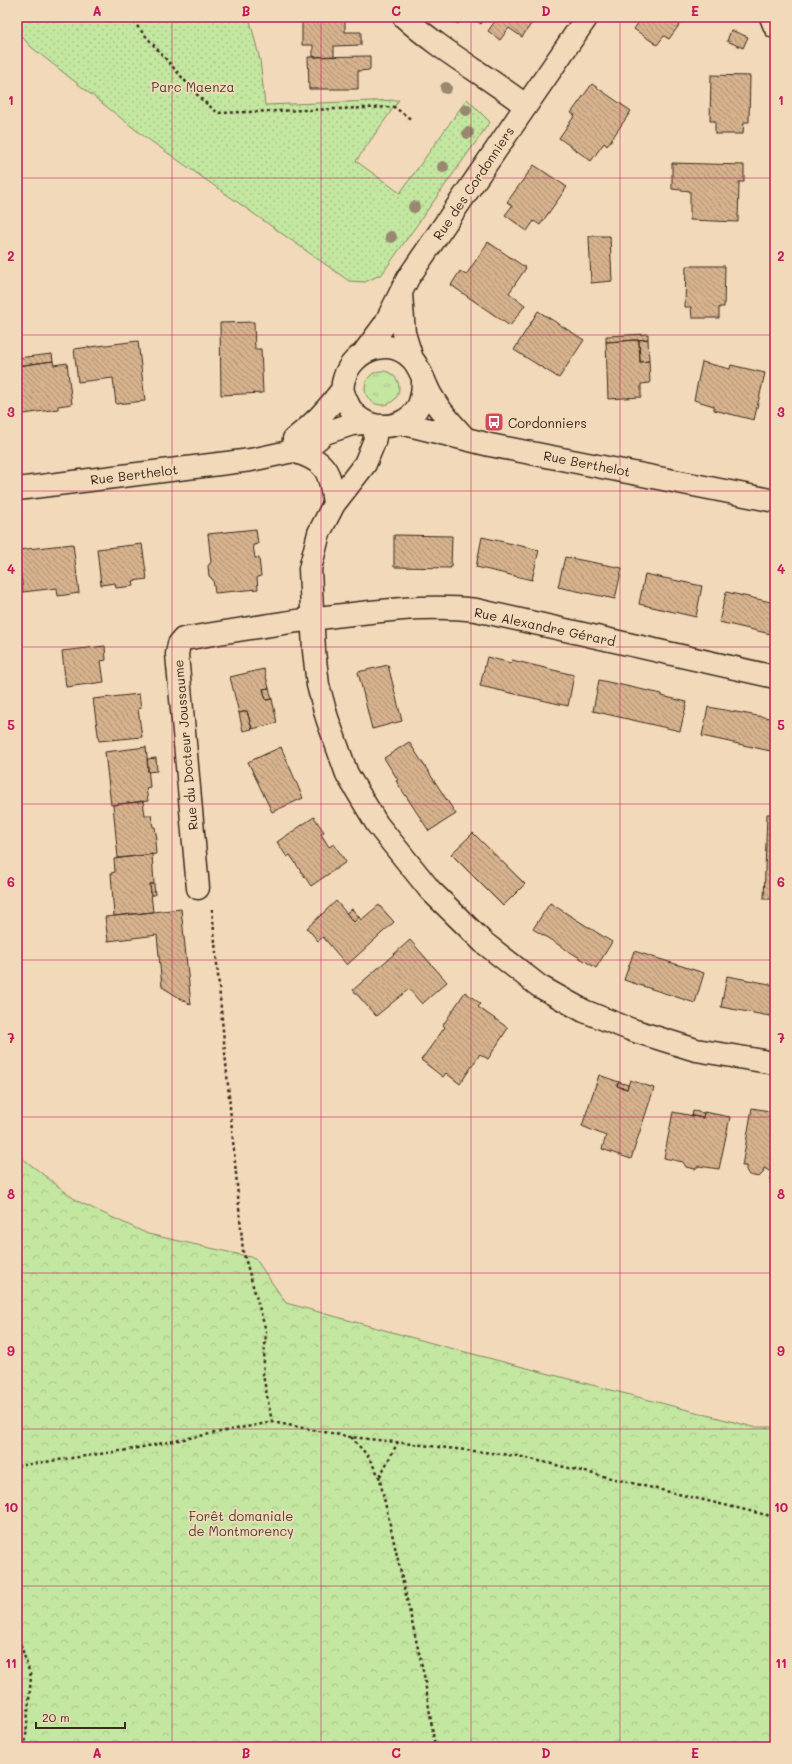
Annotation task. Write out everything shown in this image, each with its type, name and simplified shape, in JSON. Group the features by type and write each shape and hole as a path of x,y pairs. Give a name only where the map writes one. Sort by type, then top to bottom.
{"street":[{"path":"404,17 424,36 495,82 526,106"},
{"name":"Rue des Cordonniers","path":"365,351 386,324 401,290 587,17"},
{"path":"771,17 775,27"},
{"path":"401,290 404,333 412,359"},
{"path":"423,381 423,394 418,406 411,416 401,423 389,426 371,425 356,416 349,408 342,390 347,369 354,359 365,351 377,347 387,347 402,351 412,359 419,369 423,381 440,411 466,439"},
{"name":"Rue Berthelot","path":"252,460 294,439 312,425 330,407 342,390"},
{"name":"Rue Berthelot","path":"401,423 490,445 775,501"},
{"name":"Rue Berthelot","path":"17,489 252,460 293,451 313,443 325,433 352,424 371,425"},
{"path":"371,425 374,442 365,464 334,504 319,533 310,569 312,618 318,684 327,718 347,774 377,824 430,890 483,942 540,986 584,1011 632,1030 696,1050 775,1063"},
{"path":"293,451 312,457 325,467 332,486 334,504"},
{"name":"Rue Alexandre Gérard","path":"312,618 406,608 440,607 476,610 775,676"},
{"name":"Rue du Docteur Joussaume","path":"198,888 177,654 178,644 184,638 312,618"}],"path":[{"path":"129,17 201,99 218,113 394,108 412,120"},
{"path":"198,888 210,888 243,1251 266,1331 262,1375 272,1422"},
{"path":"17,1466 127,1450 272,1422 351,1437 518,1456 775,1517"},
{"path":"351,1437 367,1455 380,1476 424,1675 435,1747"},
{"path":"380,1476 398,1442"},
{"path":"17,1633 32,1677 25,1747"}],"green space":[{"name":"Parc Maenza","path":"17,17 249,17 260,60 265,105 399,100 356,161 400,193 467,99 490,122 382,274 365,282 349,281 141,134 30,46 17,31"},
{"path":"379,371 385,371 394,376 398,382 398,394 394,400 385,405 379,405 370,400 365,391 365,385 370,376"},
{"name":"Forêt domaniale de Montmorency","path":"17,1154 77,1201 148,1234 255,1258 286,1303 450,1348 753,1427 775,1427 775,1747 17,1747"}],"building":[{"path":"302,17 345,17 345,32 361,32 361,45 334,46 334,56 313,57 313,45 302,45"},
{"path":"448,17 463,17 458,24"},
{"path":"471,17 486,17 481,24"},
{"path":"498,17 536,17 522,37 509,28 500,40 488,31"},
{"path":"638,17 685,17 669,39 664,36 657,45 634,29 641,19"},
{"path":"731,30 748,37 743,48 727,41"},
{"path":"370,56 370,70 358,71 358,89 309,89 308,57"},
{"path":"711,75 750,76 749,122 744,122 743,134 715,134 715,121 710,121"},
{"path":"592,84 631,111 607,146 604,143 591,161 559,138 575,115 571,113"},
{"path":"672,163 744,165 744,182 739,182 738,222 690,220 690,191 672,189"},
{"path":"534,165 567,187 540,225 534,221 527,231 505,215 512,206 507,202"},
{"path":"589,236 610,236 612,281 591,283"},
{"path":"488,242 526,268 509,293 525,305 510,326 451,285 460,271 466,275"},
{"path":"686,266 725,266 724,307 719,307 719,318 692,318 691,307 685,307"},
{"path":"538,311 584,340 559,378 514,350"},
{"path":"254,322 255,349 261,349 263,393 221,395 220,323"},
{"path":"648,334 648,339 606,342 606,336"},
{"path":"648,339 649,361 640,362 639,340"},
{"path":"639,340 640,362 649,361 650,383 641,384 641,397 608,399 606,342"},
{"path":"138,341 145,401 116,404 113,378 78,382 74,349"},
{"path":"52,354 53,361 17,366 17,358"},
{"path":"53,361 54,365 67,363 72,404 58,406 58,409 17,415 17,366"},
{"path":"702,362 730,369 731,365 765,373 754,420 714,410 714,406 694,400"},
{"path":"256,529 258,544 253,545 255,558 259,558 261,576 257,577 258,589 215,593 213,580 209,576 208,566 211,562 208,534"},
{"path":"394,535 452,536 451,568 394,567"},
{"path":"482,537 539,550 532,580 476,567"},
{"path":"73,544 79,593 58,596 57,588 23,592 18,550"},
{"path":"142,544 147,579 133,581 134,586 116,588 115,583 101,585 97,549"},
{"path":"565,557 622,568 615,599 558,587"},
{"path":"645,574 702,586 696,617 639,604"},
{"path":"726,592 775,603 775,635 719,622"},
{"path":"105,646 106,660 101,661 104,682 66,687 62,651"},
{"path":"487,657 511,663 512,660 574,675 568,706 480,686"},
{"path":"388,665 402,721 372,729 358,672"},
{"path":"264,669 269,688 263,689 266,700 272,699 277,723 252,729 247,711 239,713 230,677"},
{"path":"599,680 662,694 662,696 687,702 680,731 593,711"},
{"path":"269,688 272,699 266,700 263,689"},
{"path":"139,694 141,708 138,709 142,737 99,741 93,699"},
{"path":"708,707 775,719 775,752 702,736"},
{"path":"247,711 252,729 243,731 239,713"},
{"path":"409,742 456,814 429,831 396,781 398,780 384,758"},
{"path":"146,747 150,787 146,788 148,801 111,805 105,752"},
{"path":"281,747 303,798 272,812 248,762"},
{"path":"156,758 157,771 148,772 147,759"},
{"path":"143,801 145,815 151,815 153,827 155,827 157,840 155,841 156,854 118,858 113,805"},
{"path":"767,814 775,814 775,899 764,899"},
{"path":"314,817 324,832 321,834 329,847 334,844 346,862 311,886 290,855 287,857 277,842"},
{"path":"473,833 525,884 503,906 451,854"},
{"path":"152,854 154,884 150,884 153,912 114,916 111,873 115,872 114,859"},
{"path":"150,884 154,884 155,895 151,895"},
{"path":"336,901 354,922 359,917 361,920 379,905 394,922 347,965 323,937 318,941 307,928"},
{"path":"550,903 612,942 596,968 533,929"},
{"path":"181,909 191,1005 162,987 157,935 108,941 105,917"},
{"path":"352,909 359,917 354,922 346,913"},
{"path":"410,940 447,982 422,1004 409,989 376,1016 353,990"},
{"path":"634,951 704,973 695,1003 624,980"},
{"path":"727,976 775,985 775,1017 721,1007"},
{"path":"465,992 481,1004 478,1007 508,1028 488,1059 480,1054 460,1084 446,1073 443,1077 421,1060 445,1027 443,1025"},
{"path":"599,1075 619,1082 617,1086 627,1089 630,1080 654,1088 631,1159 602,1149 606,1136 582,1126"},
{"path":"619,1082 628,1085 627,1089 617,1086"},
{"path":"752,1108 775,1112 775,1184 770,1183 772,1173 766,1169 764,1168 763,1173 759,1177 749,1175 746,1170 746,1166 742,1166"},
{"path":"693,1111 704,1113 703,1118 692,1116"},
{"path":"673,1112 703,1118 704,1112 730,1117 719,1169 699,1166 695,1169 686,1167 683,1162 664,1158"}],"place":[{"name":"Cordonniers","path":"494,422"}]}
